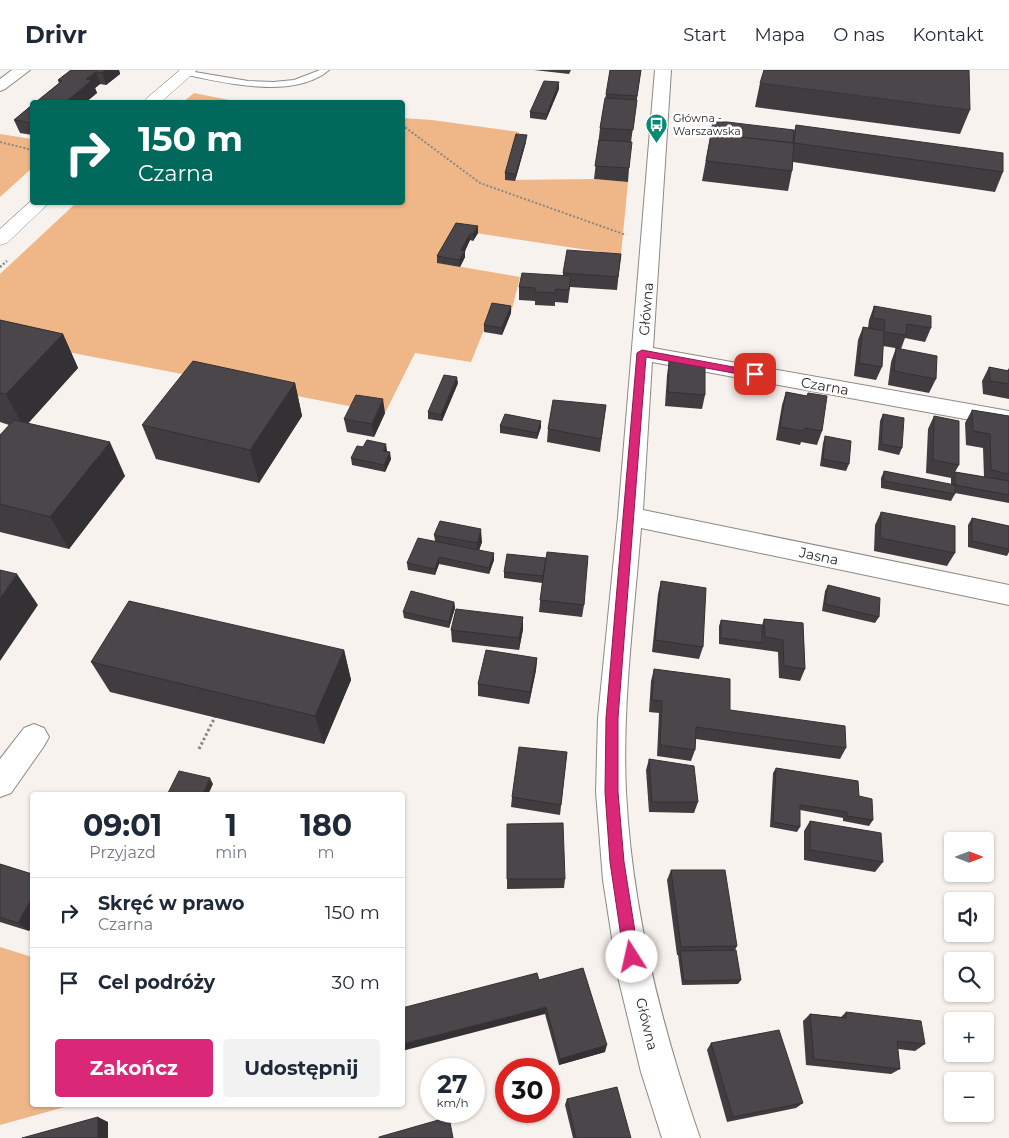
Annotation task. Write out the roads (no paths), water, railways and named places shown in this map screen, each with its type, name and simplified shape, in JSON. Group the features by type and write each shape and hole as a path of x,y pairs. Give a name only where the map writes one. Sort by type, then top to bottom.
{"street":[{"path":"0,86 22,70"},
{"name":"Główna","path":"663,70 630,517 612,718 611,792 619,880 635,977 659,1072 681,1138"},
{"path":"154,100 187,71"},
{"path":"0,239 38,205"},
{"name":"Czarna","path":"642,353 1009,419"},
{"name":"Jasna","path":"630,517 1009,595"},
{"path":"0,784 34,737"}],"lane":[{"path":"187,71 268,84 285,84 306,80 325,70"}],"place":[{"name":"Główna - Warszawska","path":"657,143"}]}
